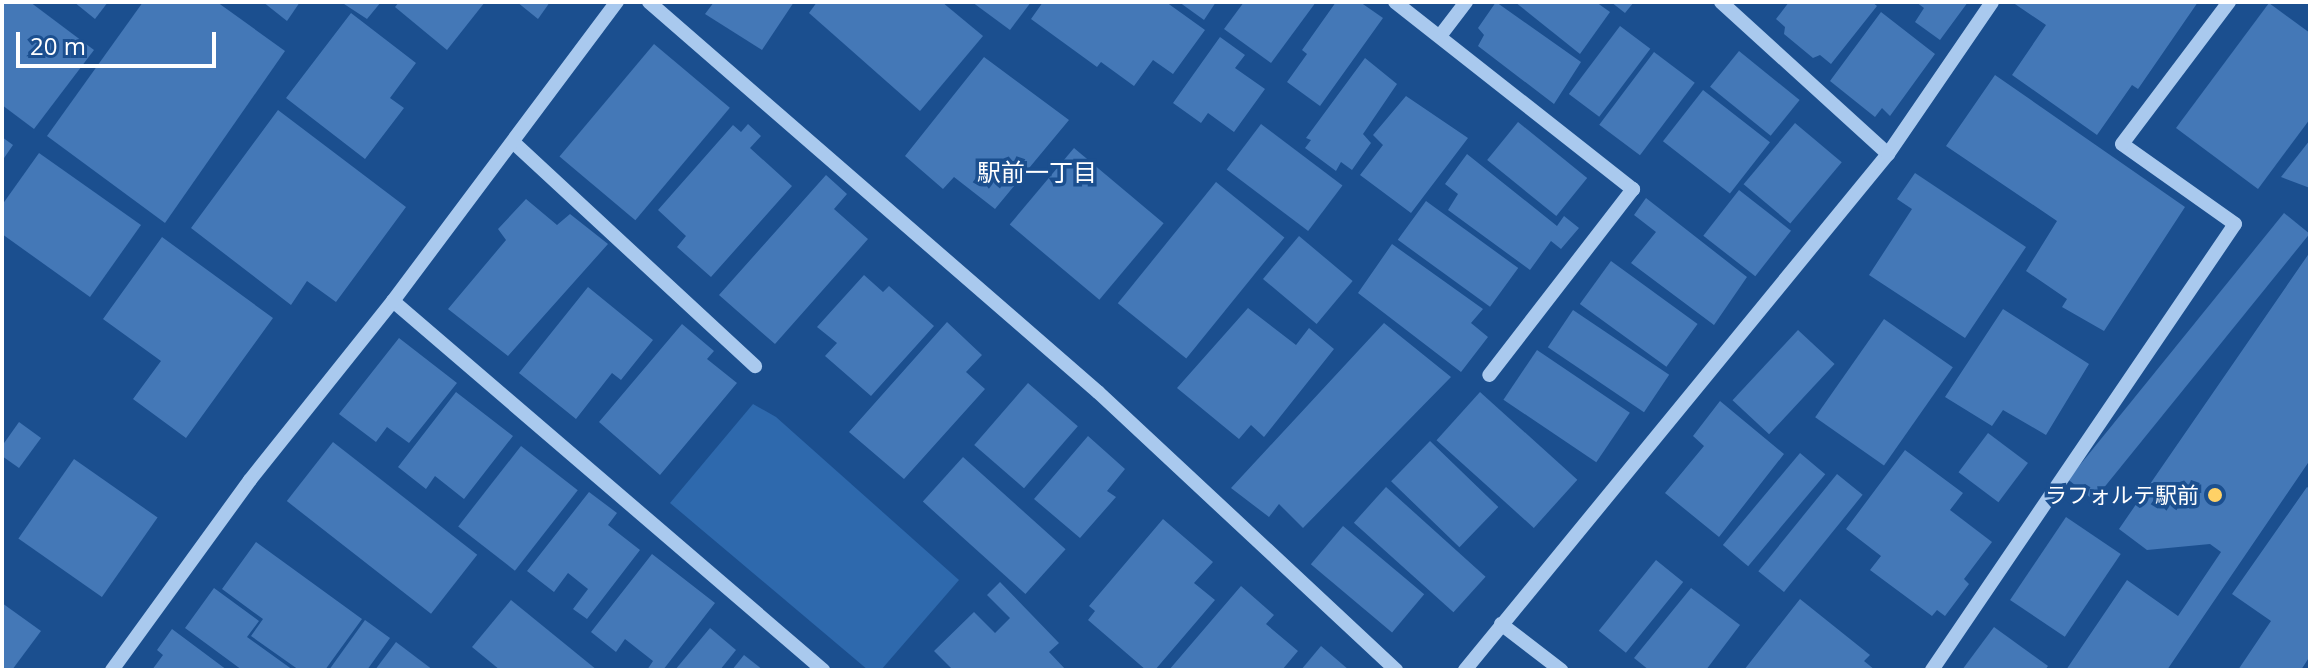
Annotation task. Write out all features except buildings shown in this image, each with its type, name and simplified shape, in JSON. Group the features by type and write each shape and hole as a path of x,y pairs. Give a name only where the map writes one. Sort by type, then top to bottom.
{"street":[{"path":"112,670 250,480 393,301 617,2"},
{"path":"649,2 1098,392 1396,670"},
{"path":"1395,2 1633,189 1489,375"},
{"path":"1440,36 1466,2"},
{"path":"1721,2 1888,154"},
{"path":"1465,670 1888,154 1992,2"},
{"path":"1932,670 2235,224 2122,144 2229,2"},
{"path":"513,142 755,366"},
{"path":"393,301 823,670"},
{"path":"1501,624 1561,670"}],"shaded area":[{"path":"753,404 776,417 959,580 881,670 868,670 670,503"}],"place":[{"name":"ラフォルテ駅前","path":"2215,495"}],"district":[{"name":"駅前一丁目","path":"1037,172"}]}
